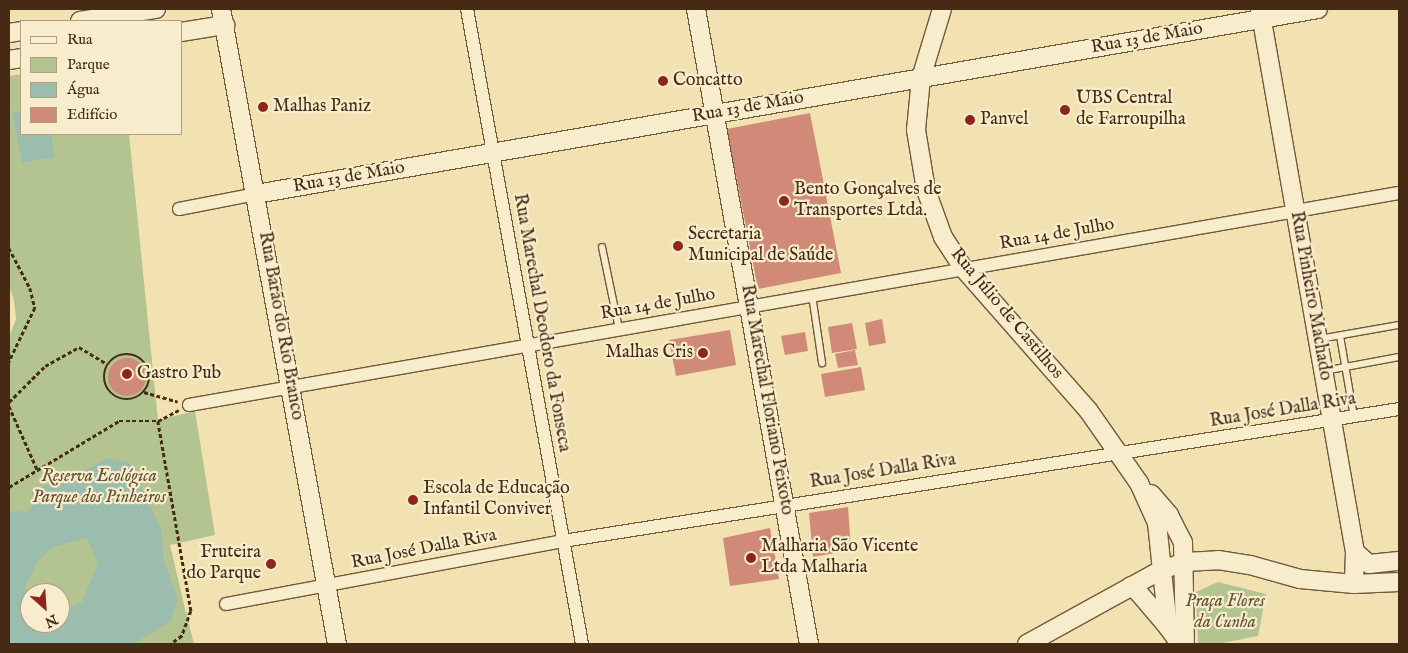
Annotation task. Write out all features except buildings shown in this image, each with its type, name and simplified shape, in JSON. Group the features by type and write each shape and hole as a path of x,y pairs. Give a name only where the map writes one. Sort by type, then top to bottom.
{"main road":[{"path":"86,20 156,9"},
{"name":"Rua Marechal Floriano Peixoto","path":"696,9 809,644"},
{"name":"Rua Júlio de Castilhos","path":"942,9 921,78 916,130 926,190 942,237 964,269 1088,410 1140,483 1158,523 1161,570 1168,627"},
{"name":"Rua 13 de Maio","path":"256,194 921,78 1261,14 1318,9"},
{"name":"Rua Pinheiro Machado","path":"1261,14 1355,552 1354,584"},
{"path":"182,32 223,17"},
{"name":"Rua Barão do Rio Branco","path":"223,17 292,387 337,644"},
{"name":"Rua Júlio de Castilhos","path":"1140,483 1160,504 1176,526 1183,542 1185,562 1185,644"},
{"path":"1355,552 1369,564 1399,561"},
{"path":"1030,644 1161,570 1185,562 1218,560 1250,565 1300,579 1354,584 1399,582"},
{"path":"1131,586 1168,627 1180,644"}],"street":[{"name":"Rua Marechal Deodoro da Fonseca","path":"467,9 582,644"},
{"name":"Rua 14 de Julho","path":"189,405 1399,193"},
{"name":"Rua 13 de Maio","path":"179,209 256,194"},
{"name":"Rua José Dalla Riva","path":"226,604 327,587 563,541 784,504 1121,454 1399,409"}],"lane":[{"path":"602,247 619,329"},
{"path":"812,295 822,363"},
{"path":"1318,339 1398,325"},
{"path":"1340,336 1354,417"},
{"path":"1324,371 1399,357"}],"path":[{"path":"9,248 30,288 35,308 9,362"},
{"path":"9,402 45,366 79,347 106,364"},
{"path":"120,354 137,355 149,367 150,383 141,397 125,402 110,395 102,380 106,364 120,354"},
{"path":"144,392 189,405"},
{"path":"9,487 119,422 158,420 189,405"},
{"path":"9,406 37,469"},
{"path":"158,420 191,611 182,636 171,644"}],"green space":[{"name":"Reserva Ecológica Parque dos Pinheiros","path":"20,74 20,135 129,135 158,420 195,411 215,535 170,545 186,613 191,611 187,616 194,644 9,644 9,337 16,319 14,300 9,286 9,76"},
{"name":"Praça Flores da Cunha","path":"1218,582 1266,594 1258,636 1217,644 1198,644 1196,592"}],"water":[{"path":"20,111 20,135 51,135 55,157 22,163 12,112"},
{"path":"107,458 130,463 161,529 164,561 178,600 171,621 133,644 9,644 9,512 28,511 34,503 32,493 72,471 86,470"}],"place":[{"name":"Concatto","path":"663,81"},
{"name":"Malhas Paniz","path":"263,107"},
{"name":"UBS Central de Farroupilha","path":"1065,110"},
{"name":"Panvel","path":"970,120"},
{"name":"Bento Gonçalves de Transportes Ltda.","path":"784,201"},
{"name":"Secretaria Municipal de Saúde","path":"678,246"},
{"name":"Malhas Cris","path":"703,353"},
{"name":"Gastro Pub","path":"127,374"},
{"name":"Escola de Educação Infantil Conviver","path":"413,500"},
{"name":"Malharia São Vicente Ltda Malharia","path":"751,558"},
{"name":"Fruteira do Parque","path":"271,564"}]}
